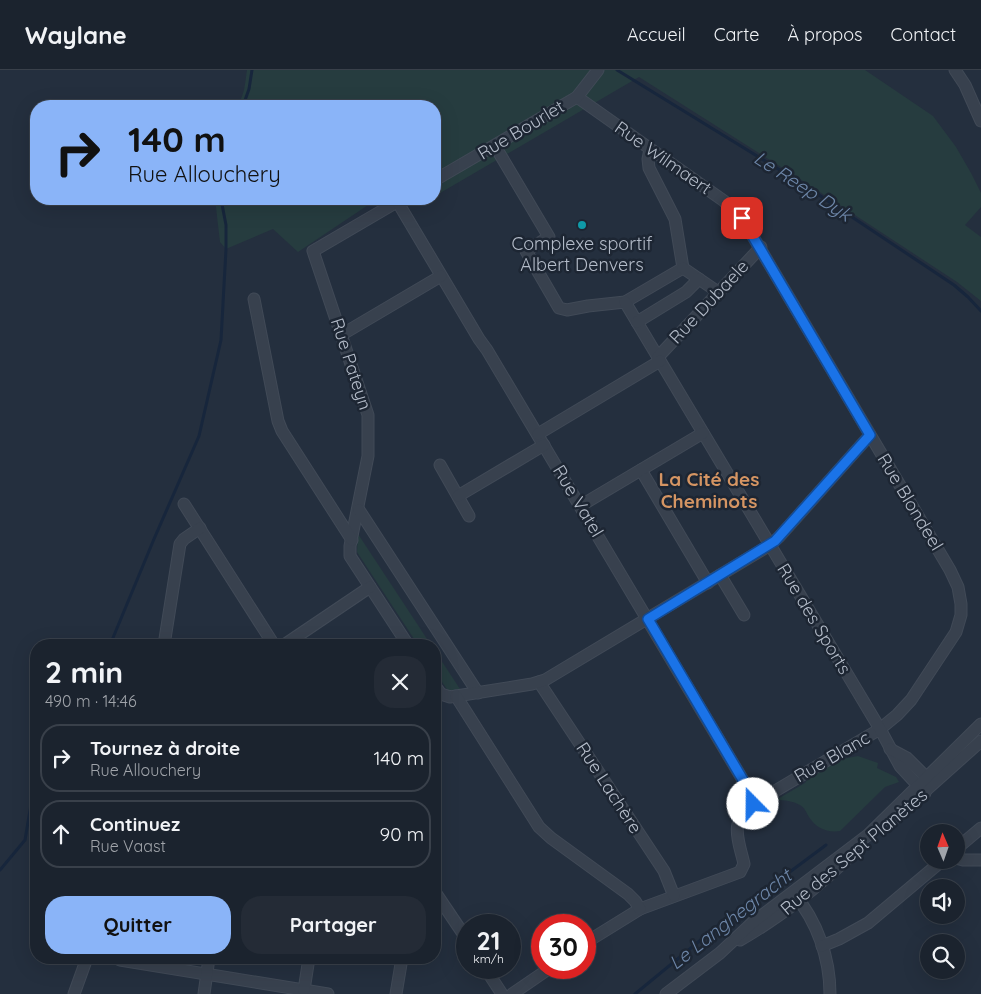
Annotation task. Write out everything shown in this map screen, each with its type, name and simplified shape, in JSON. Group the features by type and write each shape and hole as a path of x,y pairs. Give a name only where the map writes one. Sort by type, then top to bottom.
{"street":[{"name":"Rue Bourlet","path":"441,177 577,97 598,70"},
{"path":"955,70 981,121"},
{"name":"Rue Wilmaert","path":"577,97 734,209 761,247"},
{"path":"495,146 549,237 526,252 559,308 567,310 625,302 683,268"},
{"path":"650,149 649,168 675,219 683,268 718,292"},
{"name":"Rue Pateyn","path":"352,540 368,456 368,415 312,251 391,205"},
{"name":"Rue Vatel","path":"403,205 442,276 756,802"},
{"name":"Rue Dubaele","path":"538,434 659,359 761,247"},
{"name":"Rue Blondeel","path":"761,247 953,576"},
{"path":"341,335 442,276"},
{"path":"637,322 686,292 699,279"},
{"path":"254,299 278,421 282,432 352,540 351,558 404,639"},
{"name":"Rue des Sports","path":"625,302 900,766 921,790"},
{"path":"580,506 703,433"},
{"path":"441,693 448,697 540,682 708,583 770,545 779,537 870,435"},
{"path":"458,496 544,445"},
{"path":"440,465 469,516"},
{"path":"641,470 708,583"},
{"path":"184,504 270,639"},
{"path":"359,510 478,693"},
{"path":"165,639 180,544 200,528"},
{"path":"720,575 744,615"},
{"name":"Rue Blanc","path":"674,896 734,875 742,870 744,864 738,844 737,829 743,814 756,802 880,730 911,700 956,632 961,616 961,604 960,593 953,576"},
{"path":"293,639 370,587"},
{"name":"Rue Lachère","path":"540,682 664,871 674,896"},
{"path":"456,696 539,827 551,838 628,894 640,909"},
{"name":"Rue des Sept Planètes","path":"666,994 720,953 752,923 795,896 921,790 981,724"},
{"name":"Rue des Sept Planètes","path":"930,781 981,742"},
{"path":"890,749 907,758 930,781"},
{"path":"965,841 981,828"},
{"path":"965,860 981,860"},
{"path":"822,946 868,923 932,869"},
{"path":"596,937 640,909 674,896"},
{"path":"795,896 811,918 822,946 829,975 830,994"},
{"path":"441,901 456,923"},
{"path":"74,994 85,964"},
{"path":"143,964 328,994"},
{"path":"204,994 209,964"},
{"path":"304,990 309,964"},
{"path":"396,994 401,964"},
{"path":"492,979 502,994"},
{"path":"512,994 534,979"}],"green space":[{"path":"247,70 865,70 933,116 956,147 971,173 981,193 981,207 965,225 981,237 981,301 957,282 800,179 639,77 441,192 441,100 240,100"},
{"path":"216,205 368,205 298,252 273,229 226,249 220,242"},
{"path":"358,534 427,639 414,639 357,552"},
{"path":"441,660 460,689 448,691 441,680"},
{"path":"858,756 878,763 877,768 896,777 899,782 885,787 840,831 831,831 818,827 803,807 788,801 776,800 805,783 810,776 837,760"}],"waterway":[{"path":"245,100 252,70"},
{"name":"Le Reep Dyk","path":"617,70 801,183 954,285 981,311"},
{"path":"112,639 199,436 221,340 226,249 226,225 222,205"},
{"path":"0,870 25,840 30,810"},
{"name":"Le Langhegracht","path":"635,994 725,920 826,845"}],"place":[{"name":"Complexe sportif Albert Denvers","path":"582,225"}],"district":[{"name":"La Cité des Cheminots","path":"709,490"}],"route":[{"path":"742,218 761,247 870,435 775,541 648,619 756,802 753,804"}]}
